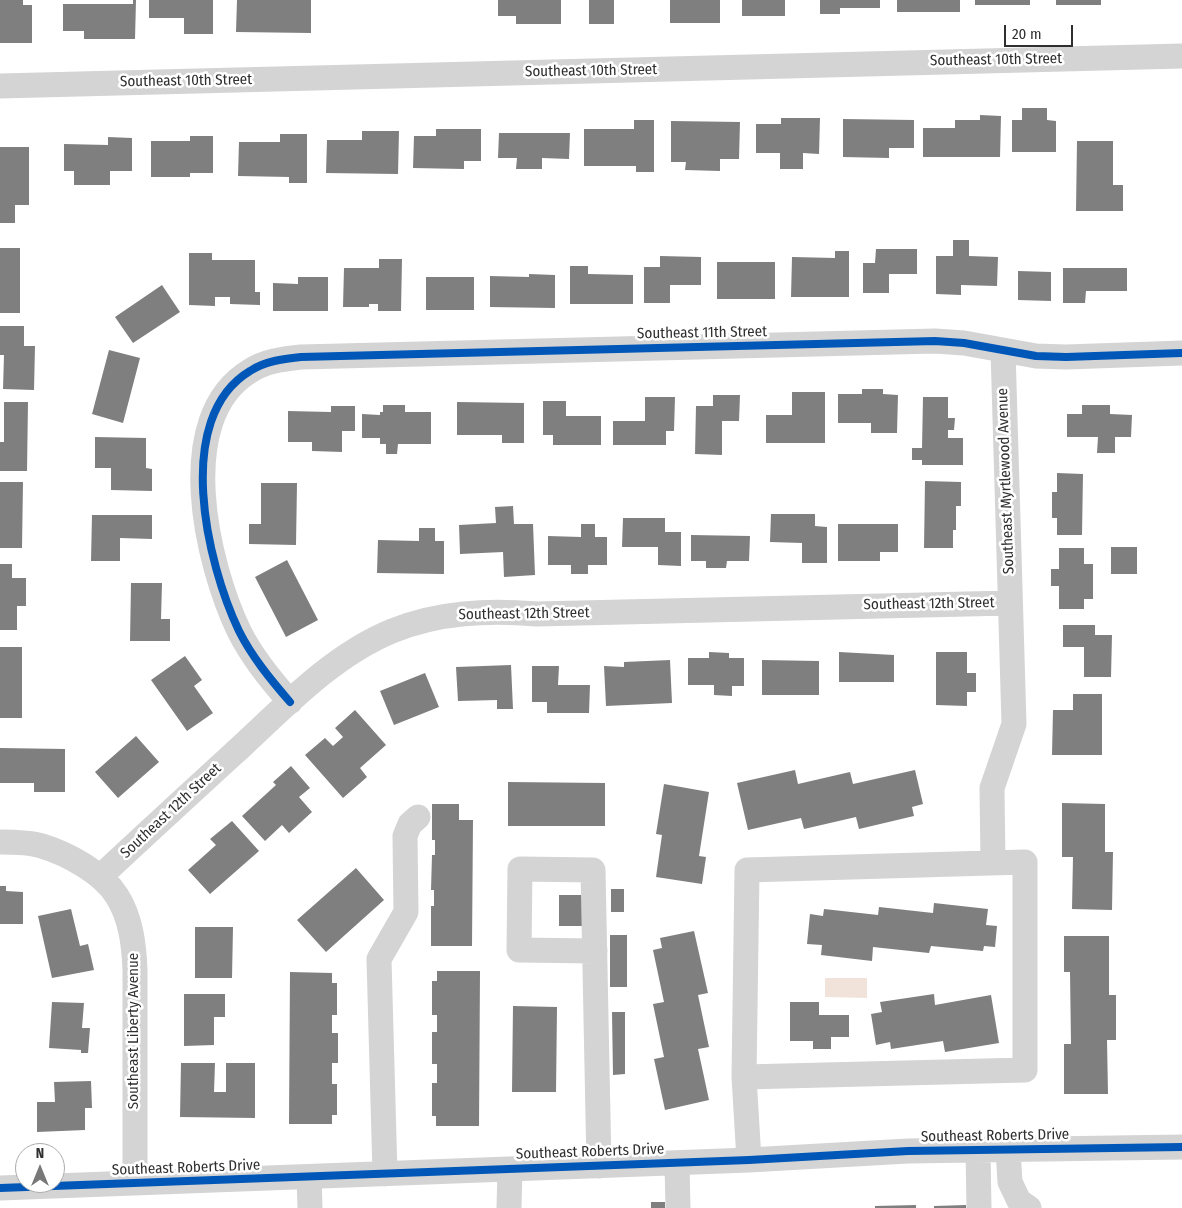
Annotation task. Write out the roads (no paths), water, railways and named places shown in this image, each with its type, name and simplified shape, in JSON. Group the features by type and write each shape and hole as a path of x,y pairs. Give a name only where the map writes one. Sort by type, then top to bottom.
{"street":[{"name":"Southeast 10th Street","path":"0,86 1182,56"},
{"name":"Southeast 11th Street","path":"290,702 271,680 240,633 218,581 209,545 204,499 206,444 211,419 230,386 250,370 274,360 301,357 935,342 964,343 1036,356 1182,354"},
{"name":"Southeast Myrtlewood Avenue","path":"993,863 992,788 1014,724 1003,350"},
{"name":"Southeast 12th Street","path":"101,876 290,702 344,657 394,631 449,616 477,612 506,611 537,614 1010,602"},
{"path":"384,1174 379,959 406,912 405,836 410,824 418,817"},
{"name":"Southeast Liberty Avenue","path":"0,842 42,846 70,858 101,876 117,896 127,916 134,943 135,970 135,1183"},
{"path":"744,1077 1025,1070 1025,862 747,870 744,1077 749,1160"},
{"path":"594,951 599,1166"},
{"name":"Southeast Roberts Drive","path":"0,1188 31,1198 135,1183 676,1163 908,1152 1182,1147"},
{"path":"978,1150 979,1208"},
{"path":"1008,1150 1010,1182 1019,1201 1029,1208"},
{"path":"676,1163 678,1208"},
{"path":"509,1208 510,1169"},
{"path":"309,1177 310,1208"}]}
